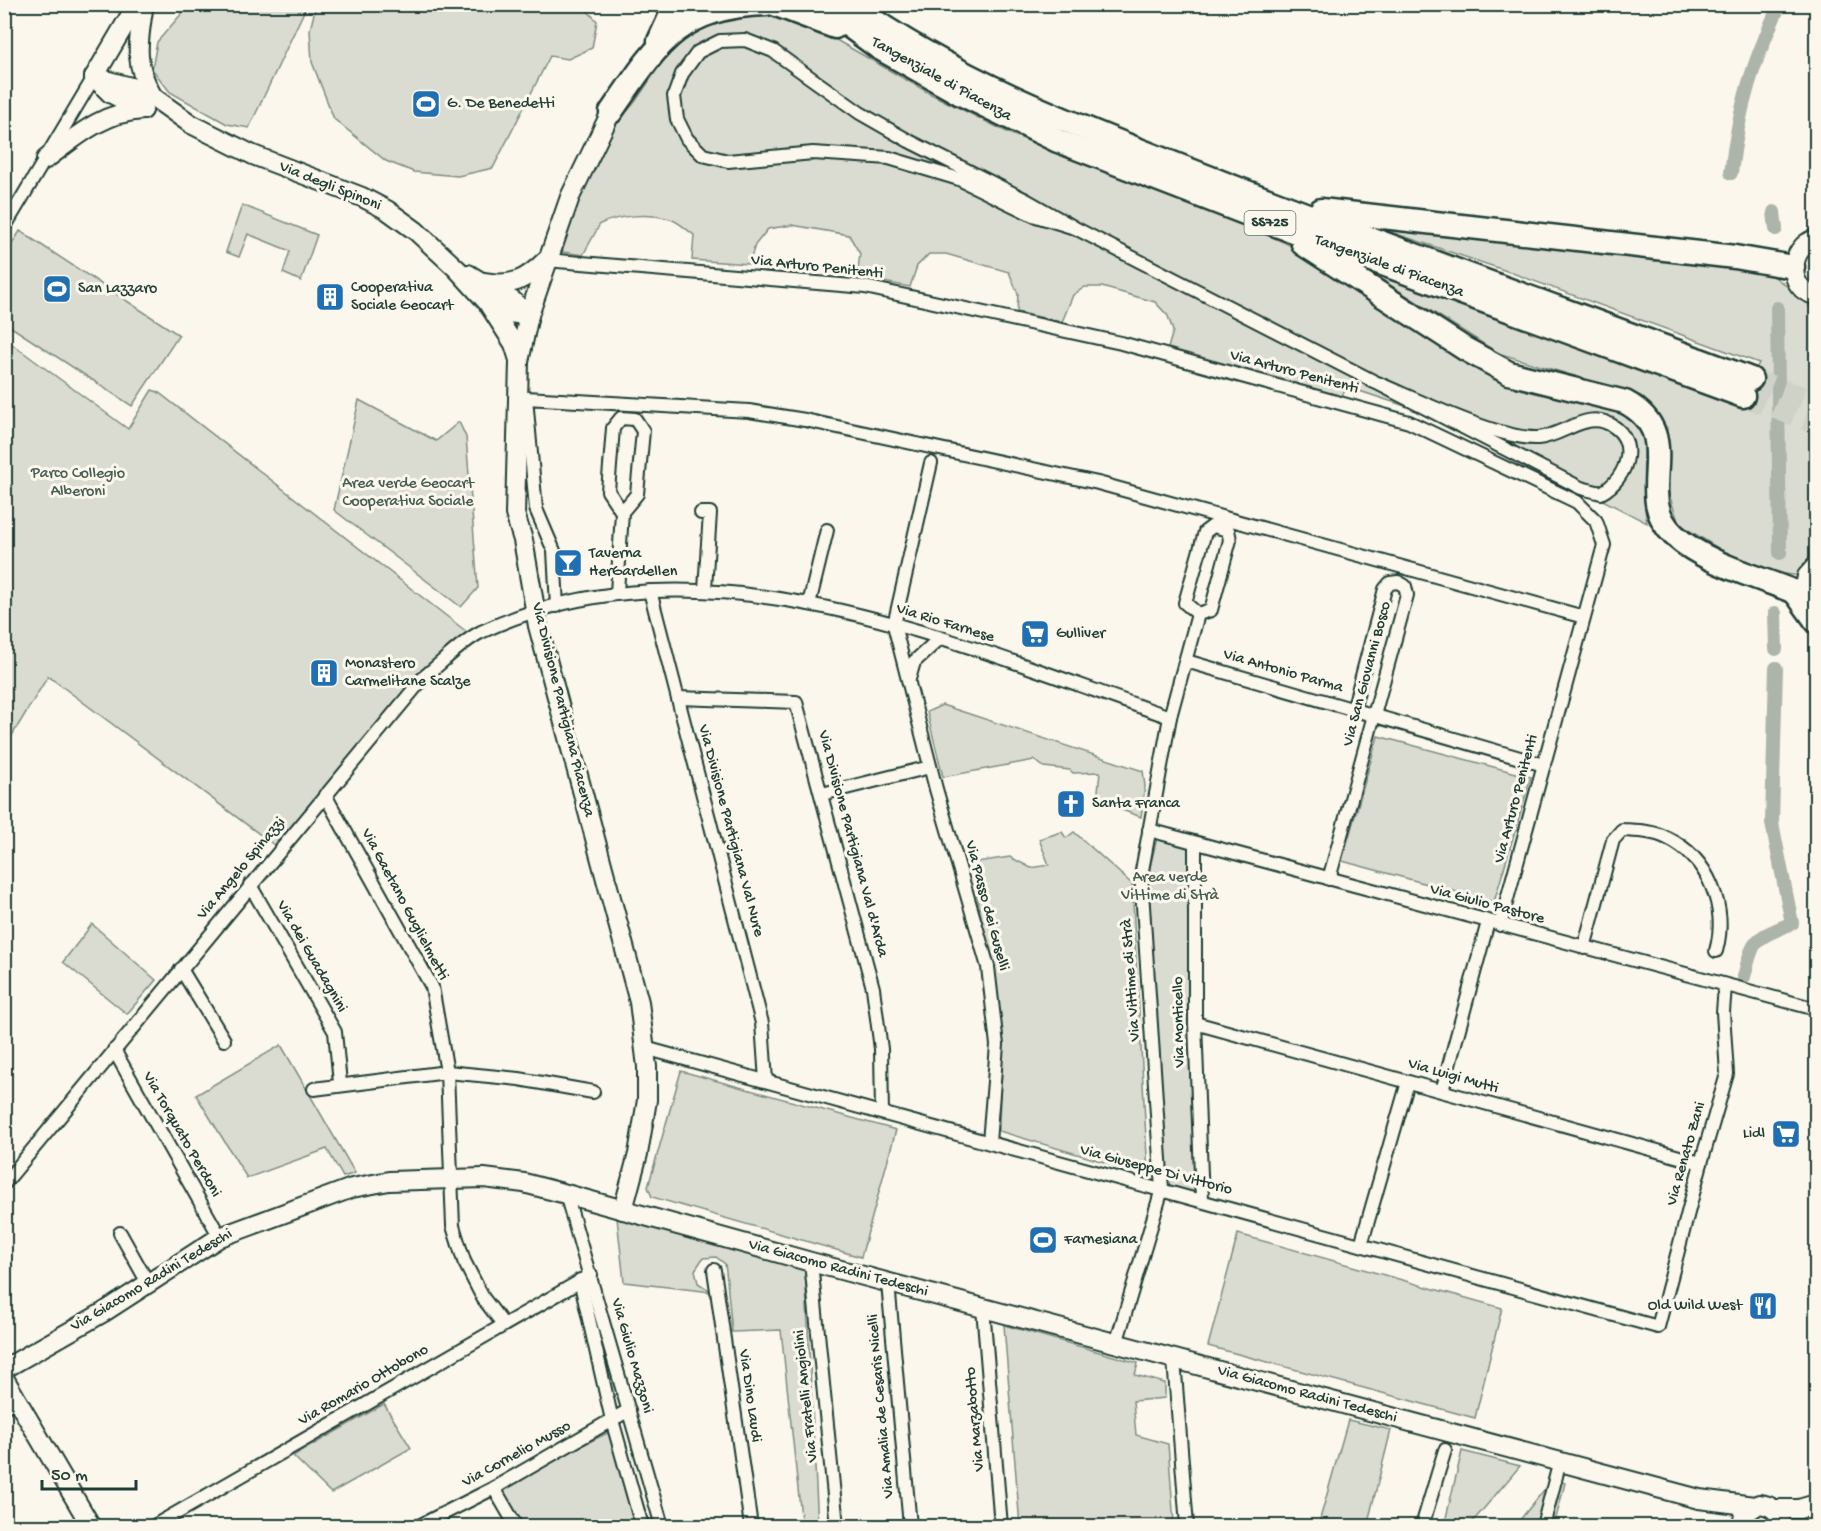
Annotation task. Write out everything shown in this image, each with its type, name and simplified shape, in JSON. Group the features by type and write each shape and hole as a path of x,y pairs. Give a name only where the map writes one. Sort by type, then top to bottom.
{"highway":[{"path":"655,51 676,4"},
{"path":"611,112 655,51 675,29 708,13 738,5 766,4"},
{"path":"774,4 814,18 879,48"},
{"name":"Tangenziale di Piacenza","path":"819,4 879,48 959,93 1058,141 1273,213 1747,388"},
{"name":"Tangenziale di Piacenza","path":"850,4 886,31 967,76 1273,213"},
{"path":"1273,213 1392,220 1735,257 1793,267"},
{"path":"1273,213 1465,349 1509,373 1625,402 1642,411 1652,425 1657,449 1656,490 1659,514 1673,535 1696,551 1800,593 1816,621"}],"main road":[{"path":"94,77 137,4"},
{"path":"46,159 88,127 108,116 148,104 137,48 144,4"},
{"name":"Via degli Spinoni","path":"94,77 130,87 148,104 254,155 362,197 387,210 416,231 457,268 488,303 506,313 529,315"},
{"name":"Via Divisione Partigiana Piacenza","path":"611,112 570,197 546,260 529,315 519,362 515,514 523,540 535,611 639,1002 645,1048 647,1100 638,1154 623,1210"},
{"path":"1816,239 1808,241 1797,252 1793,267 1798,283 1811,294 1816,295"},
{"path":"483,282 501,285 518,282 530,277 546,260"},
{"name":"Via degli Spinoni","path":"457,268 483,282 529,315"},
{"path":"488,303 514,344 519,362"},
{"path":"1816,566 1806,576 1800,593 1816,612"},
{"name":"Via Giacomo Radini Tedeschi","path":"4,1369 104,1312 220,1237 352,1188 389,1181 451,1178 502,1180 566,1194 1174,1360 1700,1499 1754,1506 1764,1505 1774,1509 1799,1509 1816,1504"},
{"path":"4,1378 11,1404 90,1526"},
{"name":"Via Giacomo Radini Tedeschi","path":"1700,1499 1742,1527"},
{"path":"1742,1527 1744,1514 1754,1506"},
{"path":"1774,1509 1780,1518 1781,1527"}],"street":[{"path":"1074,228 1033,216 959,179 889,158 813,153 728,161 703,155 687,139 677,119 674,96 682,74 698,52 720,41 745,40 773,51 860,113 1026,200 1074,228 1370,380 1581,488 1601,493 1615,486 1625,471 1628,453 1623,436 1605,423 1589,421 1540,438 1504,434 1370,380"},
{"path":"4,228 94,77"},
{"name":"Via Arturo Penitenti","path":"546,260 865,287 1121,343 1409,422 1577,502 1596,521 1604,545 1544,765 1442,1091"},
{"path":"557,606 555,551 536,509 526,398 749,411 805,420 1098,483 1584,617"},
{"path":"617,593 622,512 637,494 643,431 634,419 621,418 613,428 608,491 622,512"},
{"name":"Via Passo dei Guselli","path":"931,463 894,626 930,767 987,967 996,1045 990,1142"},
{"path":"701,513 710,513 705,589"},
{"name":"Via Vittime di Strà","path":"1213,526 1228,530 1230,540 1211,610 1198,614 1185,603 1204,532 1213,526"},
{"path":"809,604 827,530"},
{"name":"Via San Giovanni Bosco","path":"1329,879 1407,595 1405,586 1398,582 1390,583 1385,589 1353,710"},
{"name":"Via Rio Farnese","path":"535,611 617,593 705,589 809,604 940,638 1170,717"},
{"name":"Via Divisione Partigiana Val Nure","path":"650,591 762,1023 766,1081"},
{"name":"Via Angelo Spinazzi","path":"4,1184 424,677 479,633 535,611"},
{"name":"Via Vittime di Strà","path":"1116,1344 1162,1189 1141,876 1170,717 1198,614"},
{"path":"909,683 915,662 940,638"},
{"name":"Via Antonio Parma","path":"1186,661 1544,765"},
{"name":"Via Divisione Partigiana Val d'Arda","path":"678,698 796,702 873,988 881,1049 882,1113"},
{"path":"822,794 930,767"},
{"name":"Via Gaetano Guglielmetti","path":"326,795 432,987 447,1072 453,1226 464,1261 483,1298 503,1324"},
{"name":"Via Giulio Pastore","path":"1149,830 1816,1009"},
{"path":"1584,948 1613,840 1622,830 1646,831 1667,838 1695,858 1715,890 1721,933 1716,951"},
{"name":"Via Monticello","path":"1195,843 1195,1023 1202,1200"},
{"name":"Via dei Guadagnini","path":"250,885 335,1032 340,1083"},
{"path":"181,969 224,1040"},
{"name":"Via Renato Zani","path":"1658,1327 1727,1074 1723,1012 1725,986"},
{"name":"Via Luigi Mutti","path":"1195,1023 1701,1163"},
{"name":"Via Giuseppe Di Vittorio","path":"645,1048 1658,1327"},
{"name":"Via Torquato Perdoni","path":"114,1050 220,1237"},
{"path":"314,1089 340,1083 447,1072 519,1079 593,1092"},
{"path":"1362,1245 1408,1082"},
{"name":"Via Giulio Mazzoni","path":"566,1194 585,1277 629,1410 662,1527"},
{"path":"120,1233 148,1283"},
{"name":"Via Fratelli Angiolini","path":"811,1262 837,1527"},
{"name":"Via Dino Laudi","path":"714,1270 751,1527"},
{"path":"585,1277 612,1420 642,1527"},
{"name":"Via Romario Ottobono","path":"154,1527 585,1277"},
{"name":"Via Amalia de Cesaris Nicelli","path":"888,1283 910,1527"},
{"name":"Via Marzabotto","path":"983,1308 1001,1527"},
{"path":"1174,1360 1187,1527"},
{"name":"Via Cornelio Musso","path":"419,1527 494,1488 629,1410"},
{"path":"1422,1527 1445,1450"},
{"path":"1543,1527 1560,1461"},
{"path":"494,1488 516,1527"}],"green space":[{"path":"190,4 307,5 249,128 227,124 170,92 152,69 157,42"},
{"name":"G. De Benedetti","path":"316,5 582,5 597,21 592,48 568,59 550,56 493,168 458,176 414,172 386,161 334,119 312,62 310,30"},
{"path":"744,14 783,17 824,33 931,94 1011,134 1266,234 1341,269 1398,320 1509,373 1644,413 1644,494 1647,523 1448,420 1347,387 1342,396 1168,348 1173,331 1168,316 1155,302 1102,287 1085,287 1073,295 1062,322 1017,312 1018,294 1009,272 946,254 929,254 917,266 910,287 857,277 860,254 849,235 792,225 768,229 755,245 749,264 692,260 694,235 673,220 653,216 625,217 600,224 583,255 563,252 559,248 598,156 614,127 658,69 678,44 690,35 722,20"},
{"path":"242,205 317,235 301,281 283,273 290,251 248,234 239,257 226,252"},
{"path":"1358,221 1766,270 1808,303 1816,325 1816,578 1764,571 1721,550 1679,524 1665,482 1667,428 1641,396 1498,353 1342,255 1739,402 1759,363 1504,270"},
{"name":"San Lazzaro","path":"20,231 179,335 132,406 5,323 5,255"},
{"name":"Parco Collegio Alberoni","path":"5,339 128,429 152,390 158,392 467,632 274,845 48,676 5,747"},
{"name":"Area verde Geocart Cooperativa Sociale","path":"359,400 436,441 459,422 466,437 478,588 461,607 334,510"},
{"path":"942,705 1143,771 1145,786 1141,817 1097,801 1100,772 1073,773 1070,770 1044,767 1034,760 943,777 927,712"},
{"path":"1378,736 1531,777 1494,902 1342,861"},
{"path":"1062,832 1066,838 1074,832 1132,884 1148,1175 999,1131 1001,1046 992,970 970,863 1010,857 1031,868 1049,865 1039,839"},
{"name":"Area verde Vittime di Strà","path":"1157,838 1191,846 1196,1193 1167,1186 1148,875"},
{"path":"92,924 156,980 127,1014 63,962"},
{"path":"281,1045 355,1173 343,1177 327,1149 247,1178 196,1095"},
{"path":"681,1071 896,1130 861,1257 652,1197 648,1187"},
{"path":"617,1218 805,1267 818,1526 802,1526 781,1330 732,1332 725,1264 716,1257 703,1258 695,1270 698,1283 712,1292 624,1282"},
{"path":"1238,1234 1502,1308 1475,1418 1208,1346"},
{"path":"1004,1325 1138,1363 1135,1375 1165,1383 1165,1398 1133,1401 1136,1435 1168,1444 1174,1524 1165,1524 1165,1526 1020,1526"},
{"path":"384,1404 411,1448 331,1493 293,1456"},
{"path":"1348,1420 1391,1430 1367,1526 1318,1526"},
{"path":"620,1427 650,1526 516,1526 494,1488"},
{"path":"1462,1451 1520,1466 1469,1526 1444,1526"},
{"path":"1553,1479 1565,1483 1554,1526 1515,1526"}],"waterway":[{"path":"1731,173 1738,127 1748,86 1780,4"},
{"path":"1774,212 1776,229"},
{"path":"1777,308 1780,553"},
{"path":"1775,613 1776,649"},
{"path":"1744,977 1751,953 1758,941 1763,936 1792,923 1772,823 1776,668"}],"tunnel":[{"path":"1751,379 1816,402"},
{"path":"1743,396 1816,423"}],"place":[{"name":"G. De Benedetti","path":"426,104"},
{"name":"San Lazzaro","path":"57,289"},
{"name":"Cooperativa Sociale Geocart","path":"330,297"},
{"name":"Taverna HerGardellen","path":"568,563"},
{"name":"Gulliver","path":"1035,634"},
{"name":"Monastero Carmelitane Scalze","path":"324,673"},
{"name":"Santa Franca","path":"1071,804"},
{"name":"Lidl","path":"1786,1134"},
{"name":"Farnesiana","path":"1043,1240"},
{"name":"Old Wild West","path":"1763,1306"}]}
